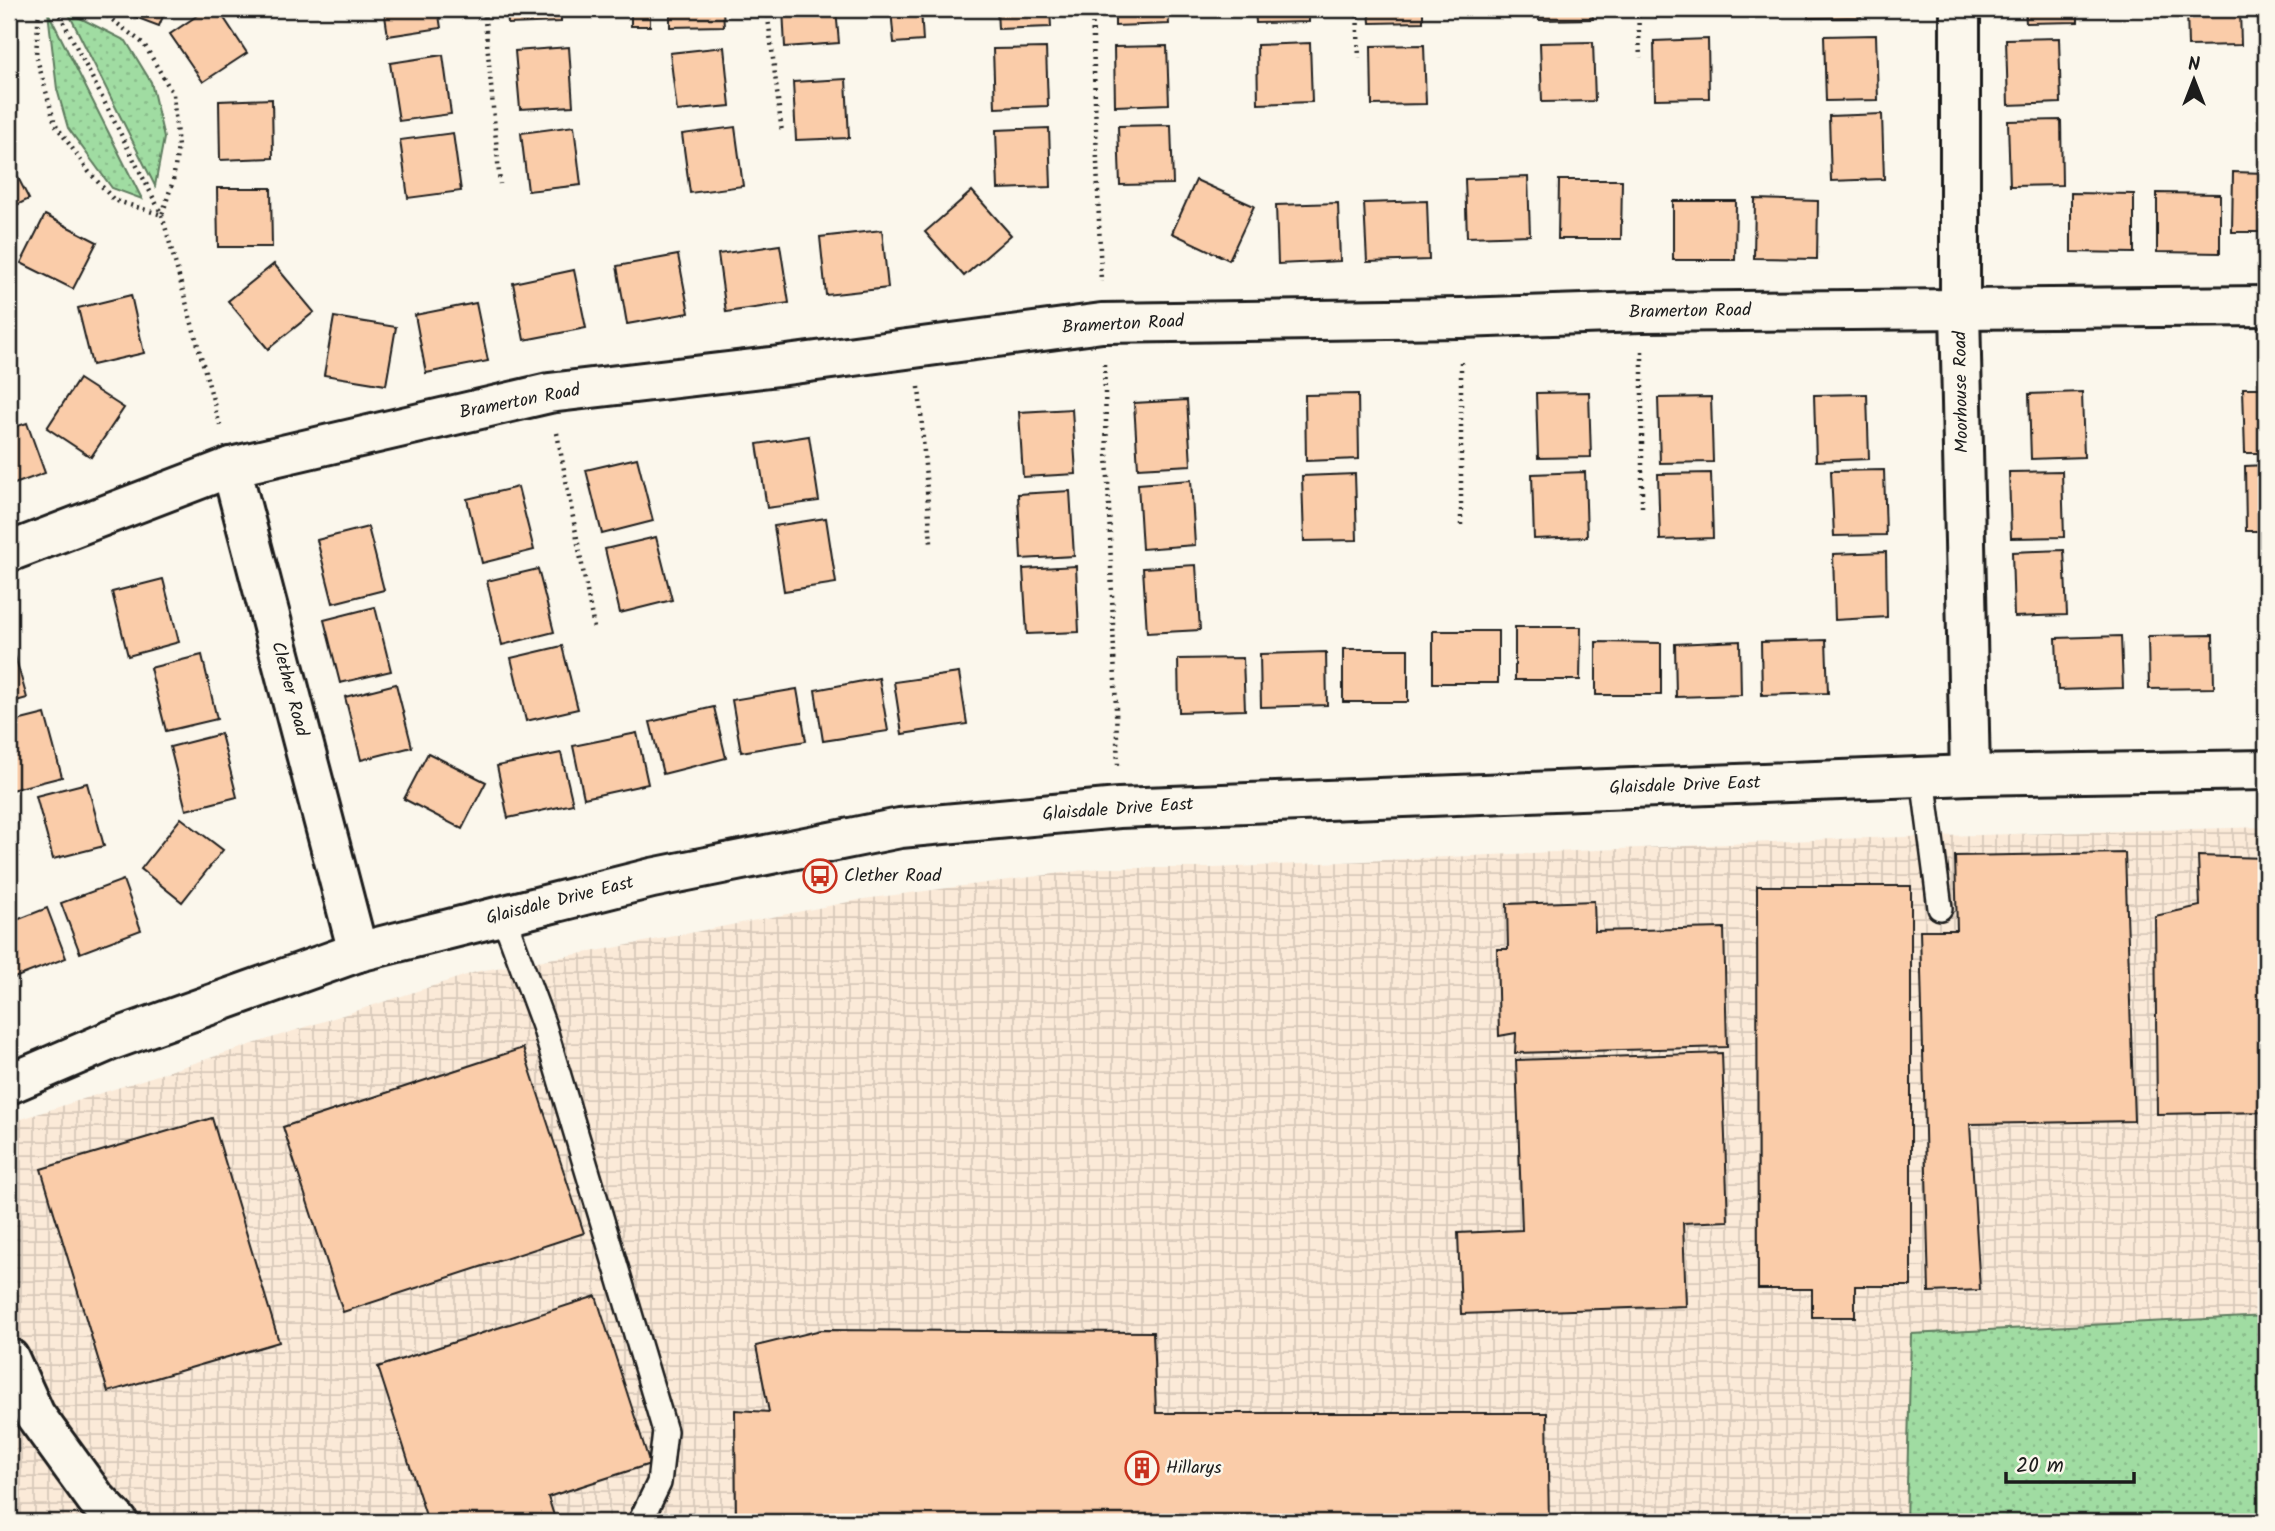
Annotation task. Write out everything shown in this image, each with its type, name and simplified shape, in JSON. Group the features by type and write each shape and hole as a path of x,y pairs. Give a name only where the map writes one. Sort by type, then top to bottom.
{"street":[{"name":"Moorhouse Road","path":"1960,9 1960,309 1970,775"},
{"name":"Bramerton Road","path":"9,552 231,467 550,393 766,368 1102,323 1461,318 1642,312 2266,306"},
{"name":"Clether Road","path":"231,467 358,952"},
{"name":"Glaisdale Drive East","path":"9,1084 109,1041 358,952 652,878 900,828 1119,808 1970,775 2266,770"},
{"path":"9,1358 35,1415 96,1499 118,1522"}],"lane":[{"path":"1923,777 1940,908"},
{"path":"503,915 544,1026 665,1431 659,1483 640,1522"}],"path":[{"path":"39,9 36,55 55,124 89,172 114,200 162,215"},
{"path":"57,9 162,215 231,467"},
{"path":"98,9 144,44 173,94 178,147 173,181 162,215"},
{"path":"484,9 500,184"},
{"path":"767,9 782,133"},
{"path":"1092,9 1119,808"},
{"path":"1357,9 1359,58"},
{"path":"1638,9 1640,58"},
{"path":"1642,312 1642,508"},
{"path":"1461,318 1461,525"},
{"path":"916,346 932,543"},
{"path":"550,393 594,628"}],"shaded area":[{"path":"2266,827 2266,1316 1911,1334 1906,1522 9,1522 9,1123 479,971 864,899 1100,868 1214,868 1834,839"}],"green space":[{"path":"48,12 142,199 112,188 68,128 57,89"},
{"path":"68,12 126,41 151,82 164,138 155,186"},
{"path":"2266,1316 2266,1522 1906,1522 1911,1334"}],"building":[{"path":"114,9 166,9 159,26"},
{"path":"207,9 218,9 247,53 203,82 170,34"},
{"path":"384,9 438,9 441,28 388,36"},
{"path":"507,9 561,9 561,22 508,24"},
{"path":"631,9 650,9 650,26 631,26"},
{"path":"670,9 723,9 724,26 670,27"},
{"path":"783,9 836,9 839,43 785,47"},
{"path":"891,9 921,9 923,41 894,43"},
{"path":"997,9 1050,9 1051,27 998,29"},
{"path":"1115,9 1168,9 1169,24 1115,26"},
{"path":"1255,9 1309,9 1309,22 1256,23"},
{"path":"1369,9 1423,9 1423,22 1370,23"},
{"path":"1539,9 1592,9 1593,19 1539,20"},
{"path":"1655,9 1709,9 1709,15 1655,17"},
{"path":"1808,9 1861,9 1861,17 1808,18"},
{"path":"2025,9 2078,9 2078,22 2026,23"},
{"path":"2187,9 2240,9 2241,45 2188,46"},
{"path":"1876,35 1878,100 1826,101 1824,36"},
{"path":"2059,38 2061,103 2008,105 2006,39"},
{"path":"1708,39 1709,98 1655,99 1654,41"},
{"path":"1593,42 1595,101 1542,102 1540,43"},
{"path":"1310,43 1312,102 1258,104 1257,45"},
{"path":"1424,45 1426,104 1372,105 1371,46"},
{"path":"1167,46 1169,104 1115,106 1114,47"},
{"path":"569,47 573,106 520,109 515,51"},
{"path":"724,47 730,106 677,111 670,53"},
{"path":"1046,48 1048,106 995,108 993,49"},
{"path":"443,55 451,114 399,121 390,63"},
{"path":"846,79 849,138 796,140 793,82"},
{"path":"272,99 273,158 220,160 219,101"},
{"path":"1882,114 1884,179 1831,181 1829,116"},
{"path":"2061,120 2062,185 2010,186 2008,121"},
{"path":"1171,125 1173,184 1120,185 1118,126"},
{"path":"574,126 581,185 528,191 521,133"},
{"path":"735,127 743,186 690,193 682,134"},
{"path":"1049,128 1051,187 998,189 996,130"},
{"path":"453,133 461,191 408,198 400,140"},
{"path":"9,160 29,199 9,209"},
{"path":"2233,172 2266,173 2266,232 2232,232"},
{"path":"1528,177 1530,235 1467,237 1465,179"},
{"path":"1196,180 1254,206 1229,260 1172,233"},
{"path":"1559,180 1622,180 1621,239 1558,239"},
{"path":"217,188 271,188 272,247 218,247"},
{"path":"972,191 1011,235 964,276 925,232"},
{"path":"2071,193 2134,194 2134,253 2071,252"},
{"path":"2157,193 2220,194 2220,253 2157,252"},
{"path":"1755,199 1818,201 1817,259 1754,258"},
{"path":"1427,201 1429,260 1367,262 1364,203"},
{"path":"1673,201 1736,201 1735,260 1673,260"},
{"path":"1338,203 1340,261 1278,264 1276,205"},
{"path":"45,215 97,242 73,289 21,263"},
{"path":"882,230 888,288 826,295 820,237"},
{"path":"780,245 789,303 726,312 718,254"},
{"path":"678,255 689,313 627,324 617,266"},
{"path":"274,264 314,312 268,349 228,301"},
{"path":"574,270 586,328 524,340 513,283"},
{"path":"131,295 144,353 92,365 78,308"},
{"path":"476,303 488,361 426,373 415,315"},
{"path":"334,317 396,327 386,385 324,375"},
{"path":"79,379 124,408 91,457 47,428"},
{"path":"2243,388 2266,388 2266,453 2245,453"},
{"path":"1589,392 1591,457 1538,458 1536,393"},
{"path":"2082,392 2084,457 2031,459 2029,394"},
{"path":"1358,394 1359,459 1306,461 1305,395"},
{"path":"1867,394 1869,459 1816,461 1814,395"},
{"path":"1711,397 1713,462 1660,463 1658,398"},
{"path":"1187,400 1191,465 1138,468 1134,403"},
{"path":"1072,409 1076,474 1023,477 1019,412"},
{"path":"27,423 45,473 9,486 9,429"},
{"path":"809,436 819,501 767,508 757,444"},
{"path":"637,458 653,521 602,534 586,470"},
{"path":"2266,465 2266,531 2246,531 2245,466"},
{"path":"1884,470 1886,535 1834,536 1831,471"},
{"path":"2062,471 2064,537 2011,538 2009,472"},
{"path":"1585,472 1587,537 1534,539 1532,474"},
{"path":"1711,473 1713,538 1660,540 1658,474"},
{"path":"1355,474 1357,540 1304,541 1302,476"},
{"path":"1191,480 1195,545 1142,549 1138,484"},
{"path":"518,487 534,550 482,563 467,499"},
{"path":"1070,491 1074,556 1021,559 1018,494"},
{"path":"826,518 836,583 784,591 774,526"},
{"path":"368,527 384,590 333,603 317,540"},
{"path":"656,537 672,600 620,613 605,549"},
{"path":"2064,550 2067,615 2014,617 2012,552"},
{"path":"1886,552 1887,617 1835,620 1833,554"},
{"path":"1196,565 1200,630 1147,633 1143,568"},
{"path":"1076,566 1079,632 1027,634 1023,569"},
{"path":"538,569 554,632 502,645 487,581"},
{"path":"163,579 179,642 128,656 112,592"},
{"path":"375,607 391,671 340,683 324,620"},
{"path":"1515,627 1581,627 1580,680 1515,680"},
{"path":"1433,631 1498,631 1498,683 1433,683"},
{"path":"9,635 27,698 9,703"},
{"path":"2213,635 2214,688 2149,689 2148,636"},
{"path":"2121,636 2123,688 2058,690 2056,638"},
{"path":"1826,640 1828,693 1762,695 1761,642"},
{"path":"1740,641 1741,695 1676,697 1675,644"},
{"path":"1596,642 1661,643 1661,695 1596,695"},
{"path":"562,646 578,709 526,721 511,658"},
{"path":"1343,649 1408,649 1408,702 1343,702"},
{"path":"1326,652 1327,705 1261,707 1260,654"},
{"path":"202,655 217,719 166,731 150,668"},
{"path":"1243,658 1245,710 1179,712 1178,659"},
{"path":"959,673 967,724 902,734 894,682"},
{"path":"879,678 888,731 823,741 815,690"},
{"path":"396,684 412,747 361,760 345,697"},
{"path":"797,689 806,741 741,752 732,700"},
{"path":"714,707 726,758 663,774 650,722"},
{"path":"45,714 62,777 11,790 9,723"},
{"path":"637,733 648,784 584,798 573,746"},
{"path":"221,734 237,797 186,810 170,747"},
{"path":"428,753 486,782 462,829 404,799"},
{"path":"561,753 573,804 508,818 497,766"},
{"path":"87,783 104,846 53,859 36,796"},
{"path":"181,818 223,850 182,902 141,869"},
{"path":"2125,853 2134,1121 1970,1124 1980,1290 1929,1292 1920,930 1957,930 1955,856"},
{"path":"2198,856 2266,858 2266,1112 2157,1114 2155,916 2200,906"},
{"path":"123,880 141,930 80,953 61,903"},
{"path":"1757,886 1911,886 1911,1286 1855,1286 1855,1317 1812,1317 1812,1289 1758,1289"},
{"path":"1594,901 1595,931 1724,928 1727,1047 1515,1053 1516,1033 1499,1036 1497,949 1508,949 1507,904"},
{"path":"47,908 66,958 9,980 9,923"},
{"path":"523,1048 584,1233 343,1312 283,1127"},
{"path":"1722,1053 1728,1221 1683,1223 1686,1306 1461,1314 1458,1233 1522,1230 1516,1060"},
{"path":"212,1118 279,1342 108,1392 41,1169"},
{"path":"596,1296 650,1464 548,1497 556,1522 428,1522 378,1367"},
{"name":"Hillarys","path":"821,1330 1153,1332 1156,1413 1547,1413 1549,1522 736,1522 735,1410 769,1412 756,1346"}],"place":[{"name":"Clether Road","path":"820,876"},
{"name":"Hillarys","path":"1142,1468"}]}
